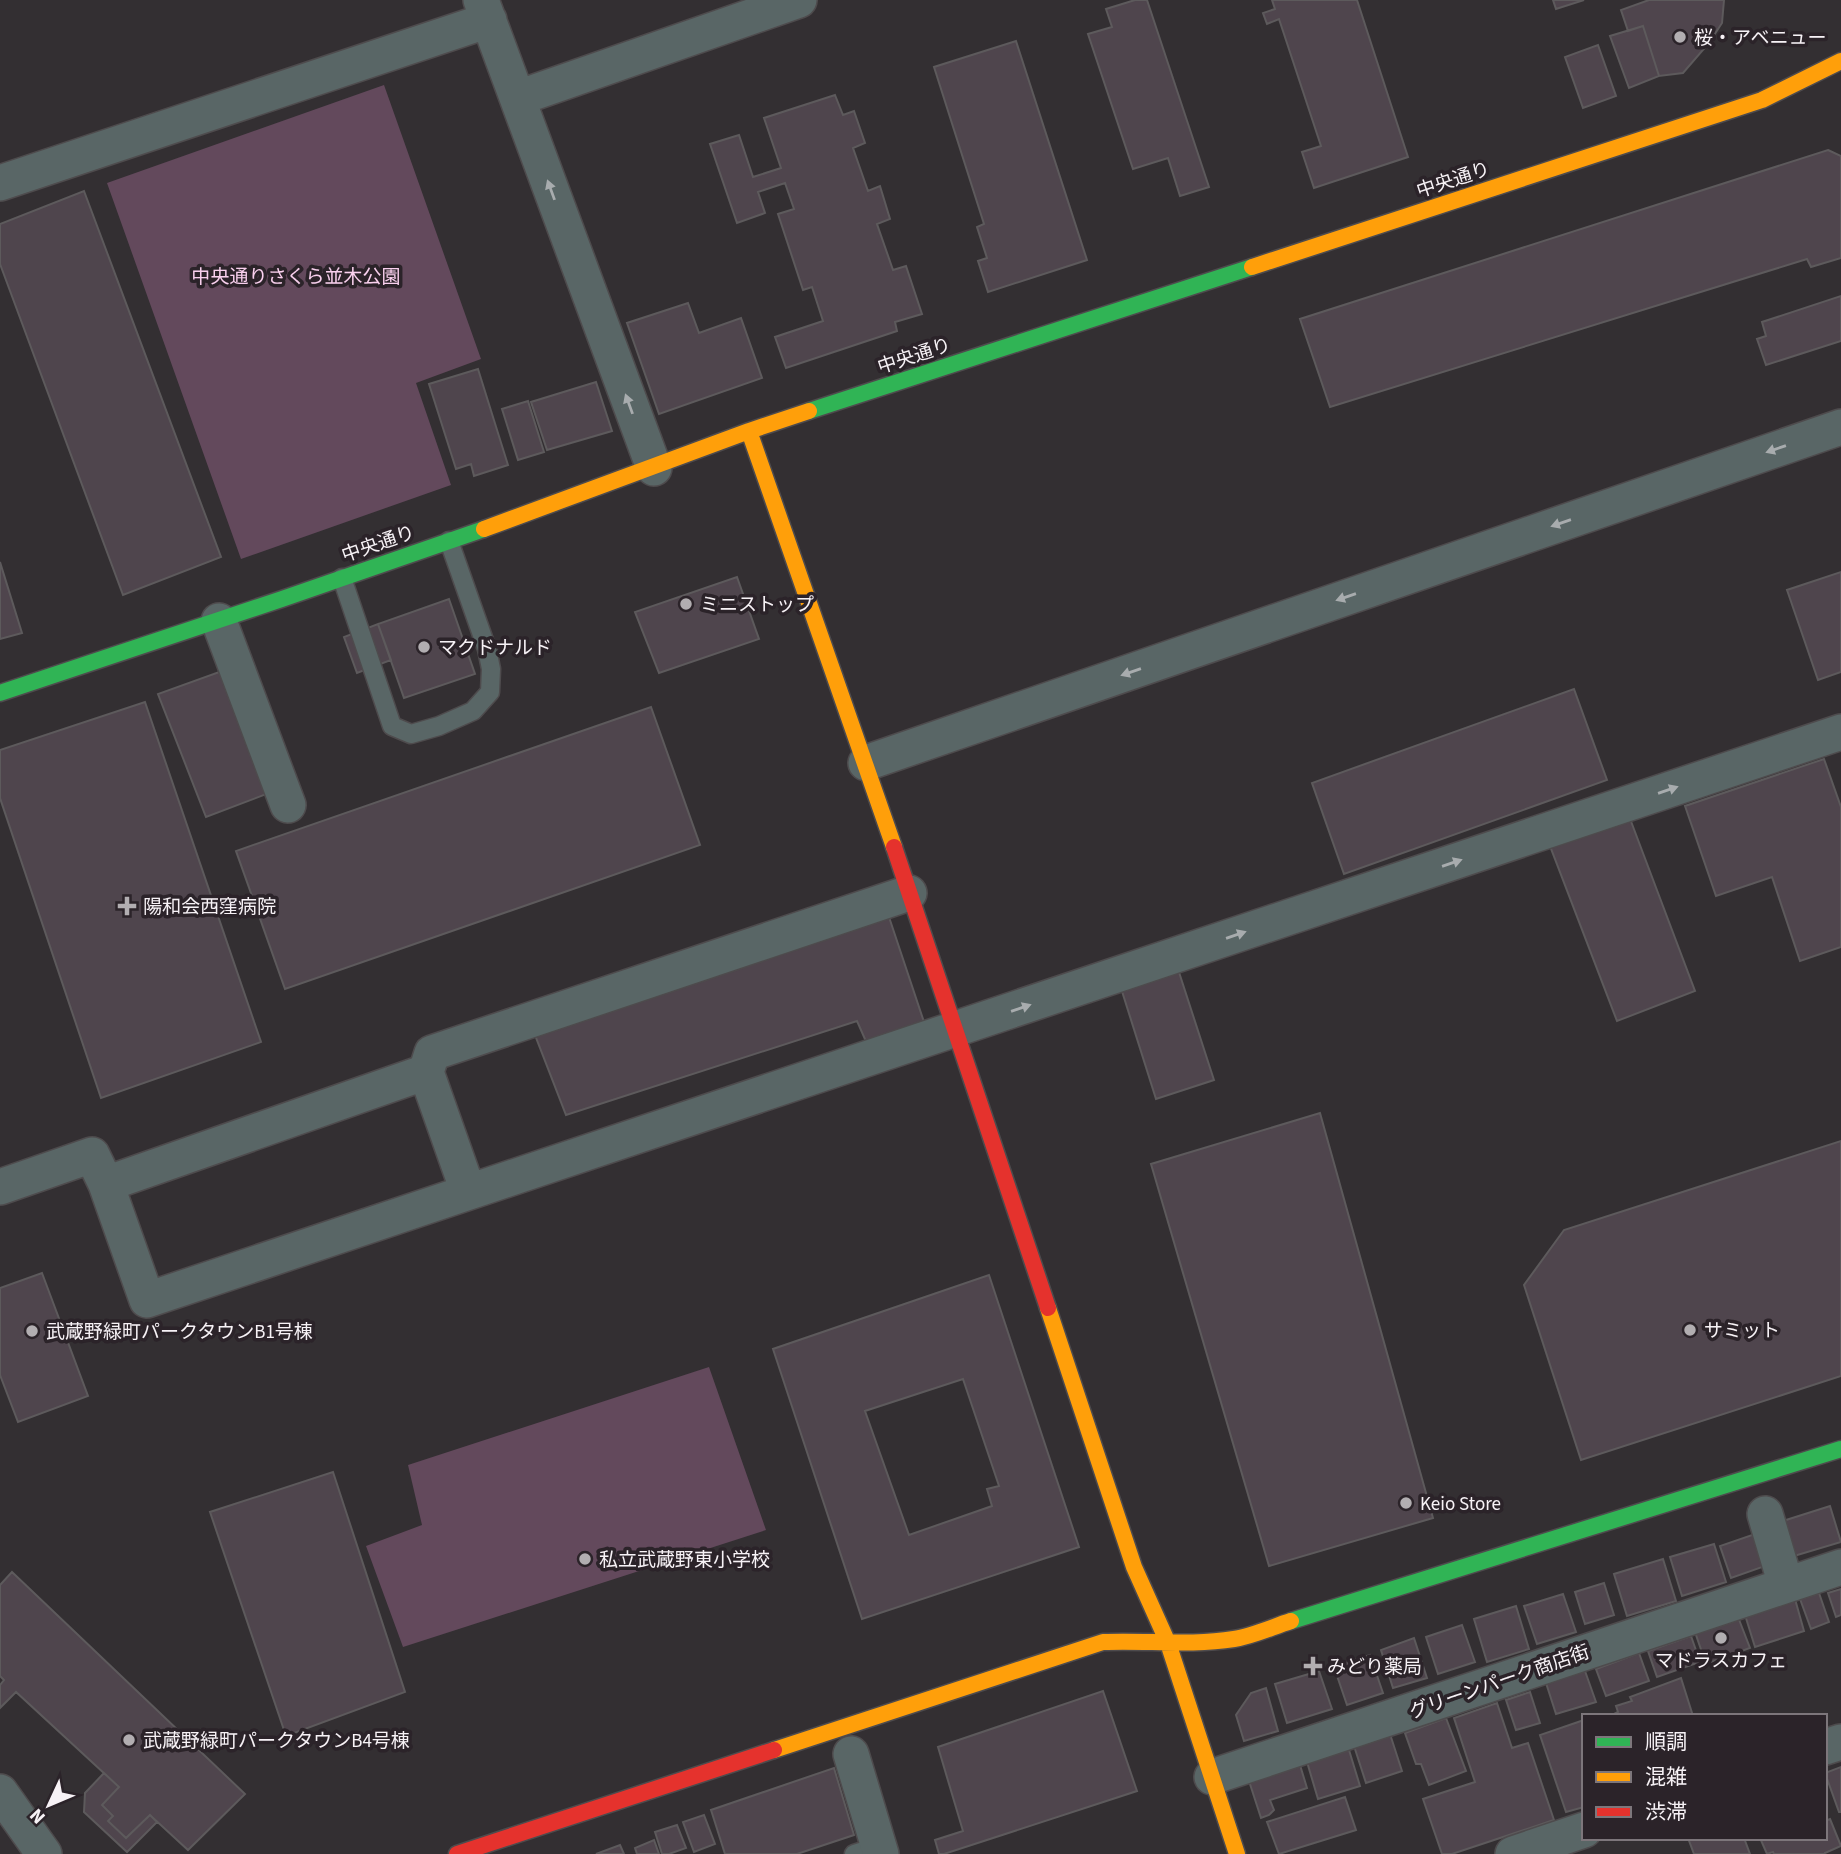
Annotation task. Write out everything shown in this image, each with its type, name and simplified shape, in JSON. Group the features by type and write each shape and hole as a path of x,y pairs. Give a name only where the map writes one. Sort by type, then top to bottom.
{"street":[{"path":"518,98 799,0"},
{"path":"0,183 485,10 653,468"},
{"name":"中央通り","path":"0,694 449,541 750,431 1762,100 1841,61"},
{"path":"866,763 1841,427"},
{"path":"750,431 866,763 1134,1567 1168,1643 1237,1854"},
{"path":"219,621 288,805"},
{"path":"0,1187 92,1154 106,1184 147,1300 1841,732"},
{"path":"468,1191 426,1072 432,1053 909,893"},
{"path":"106,1184 426,1072"},
{"path":"456,1854 1103,1642 1138,1640 1168,1643 1235,1639 1841,1449"},
{"path":"1765,1514 1786,1585"},
{"name":"グリーンパーク商店街","path":"1212,1777 1841,1567"},
{"path":"851,1754 871,1851"},
{"path":"0,1792 44,1854"},
{"path":"1513,1854 1582,1831"}],"lane":[{"path":"342,578 392,726 411,734 439,726 473,711 490,692 491,669 487,649 449,541"}],"green space":[{"name":"中央通りさくら並木公園","path":"384,85 481,359 416,383 451,485 241,559 107,183"},
{"path":"709,1367 766,1530 403,1647 366,1546 422,1525 408,1465"}],"building":[{"path":"1135,0 1147,0 1209,187 1180,196 1168,158 1133,169 1088,34 1112,27 1106,9"},
{"path":"1272,0 1357,0 1408,157 1314,188 1302,152 1321,146 1279,19 1267,24 1263,13 1275,9"},
{"path":"1553,0 1584,0 1556,9"},
{"name":"桜・アベニュー","path":"1649,0 1724,0 1722,23 1683,73 1659,76 1643,26 1628,31 1621,10"},
{"path":"1643,26 1659,76 1629,88 1610,36"},
{"path":"1016,41 1087,260 988,292 978,261 987,258 977,227 984,224 934,67"},
{"path":"1598,45 1616,96 1583,108 1565,57"},
{"path":"835,95 843,115 854,111 865,143 853,148 868,191 880,186 890,219 877,224 893,270 906,266 922,314 895,322 897,331 786,368 775,337 823,321 812,287 803,290 778,214 794,209 785,183 758,192 765,213 737,223 710,144 739,135 753,177 781,168 764,118"},
{"path":"1828,150 1841,156 1841,258 1811,267 1807,259 1330,407 1300,319"},
{"path":"84,191 221,557 123,595 0,264 0,224"},
{"path":"1841,296 1841,341 1766,365 1757,339 1766,336 1762,322"},
{"path":"688,303 699,333 741,318 762,378 659,414 627,323"},
{"path":"478,369 508,465 474,476 471,464 456,469 429,384"},
{"path":"596,382 612,431 547,450 531,402"},
{"path":"528,401 544,452 518,460 502,409"},
{"path":"0,562 22,633 0,639"},
{"path":"1841,572 1841,672 1818,680 1787,590"},
{"path":"737,577 759,639 659,673 635,612"},
{"path":"449,599 475,674 404,698 378,624"},
{"path":"378,624 391,660 357,673 344,637"},
{"path":"222,671 269,793 206,817 158,694"},
{"path":"1574,689 1607,780 1344,874 1312,783"},
{"path":"145,702 261,1042 101,1098 0,798 0,750"},
{"path":"651,707 700,845 285,989 236,851"},
{"path":"1824,759 1841,807 1841,947 1800,961 1772,877 1716,896 1685,806"},
{"path":"1629,816 1695,991 1617,1021 1550,846"},
{"path":"887,911 925,1025 868,1046 857,1021 566,1115 535,1035"},
{"path":"1177,966 1214,1080 1156,1099 1120,985"},
{"path":"1320,1113 1433,1518 1269,1566 1151,1164"},
{"name":"サミット","path":"1841,1141 1841,1376 1581,1460 1524,1285 1564,1230"},
{"name":"武蔵野緑町パークタウンB1号棟","path":"42,1273 88,1396 18,1422 0,1375 0,1288"},
{"path":"989,1275 1079,1547 862,1619 773,1349","holes":["963,1379 999,1486 987,1489 992,1506 909,1535 865,1411"]},
{"path":"333,1472 405,1692 286,1736 210,1512"},
{"path":"1830,1506 1841,1542 1794,1556 1783,1521"},
{"path":"1758,1533 1768,1565 1731,1578 1720,1546"},
{"path":"1714,1544 1726,1582 1682,1596 1670,1557"},
{"path":"1663,1559 1676,1601 1627,1616 1614,1574"},
{"name":"武蔵野緑町パークタウンB4号棟","path":"12,1572 245,1794 188,1850 150,1815 126,1838 108,1821 113,1816 102,1805 119,1787 16,1692 0,1708 0,1685 4,1680 0,1676 0,1585"},
{"path":"1604,1583 1614,1615 1585,1624 1575,1592"},
{"path":"1841,1589 1841,1615 1836,1617 1828,1593"},
{"path":"1819,1593 1829,1622 1811,1629 1800,1599"},
{"path":"1563,1594 1576,1632 1537,1644 1524,1606"},
{"path":"1795,1599 1804,1631 1755,1647 1745,1615"},
{"path":"1516,1606 1529,1649 1487,1662 1474,1619"},
{"path":"1738,1617 1750,1648 1706,1664 1695,1632"},
{"path":"1462,1625 1475,1662 1438,1674 1426,1637"},
{"path":"1691,1636 1700,1662 1657,1677 1648,1651"},
{"path":"1414,1638 1427,1678 1393,1688 1381,1650"},
{"path":"1639,1653 1649,1681 1606,1696 1596,1669"},
{"path":"1370,1655 1383,1693 1347,1705 1334,1667"},
{"path":"1319,1671 1332,1709 1287,1723 1275,1684"},
{"path":"1585,1671 1596,1702 1556,1714 1546,1683"},
{"path":"1681,1678 1692,1714 1614,1714 1618,1712 1616,1706 1632,1701 1630,1697"},
{"path":"1266,1688 1278,1731 1244,1741 1236,1715 1251,1693"},
{"path":"1103,1691 1137,1791 939,1854 935,1840 963,1831 938,1747"},
{"path":"1530,1692 1540,1723 1516,1730 1506,1700"},
{"path":"1497,1703 1512,1748 1528,1743 1554,1820 1452,1854 1442,1854 1423,1799 1475,1782 1454,1718"},
{"path":"1446,1718 1466,1771 1429,1785 1421,1764 1416,1764 1405,1733"},
{"path":"1582,1721 1582,1808 1566,1812 1540,1735"},
{"path":"1390,1734 1402,1771 1366,1783 1354,1746"},
{"path":"1349,1750 1360,1786 1318,1799 1307,1762"},
{"path":"1300,1765 1307,1788 1270,1800 1274,1810 1261,1818 1249,1781"},
{"path":"1841,1767 1841,1812 1827,1779 1827,1772"},
{"path":"834,1768 854,1835 797,1854 725,1854 711,1810"},
{"path":"104,1773 119,1787 102,1805 113,1816 108,1821 126,1838 150,1815 157,1822 127,1852 84,1812 85,1793"},
{"path":"1345,1797 1356,1830 1279,1854 1267,1822"},
{"path":"704,1815 715,1844 694,1852 683,1822"},
{"path":"1830,1819 1841,1846 1825,1854 1767,1854 1761,1840 1827,1840 1827,1820"},
{"path":"677,1825 686,1848 662,1854 655,1832"},
{"path":"654,1840 659,1854 637,1854 635,1848"},
{"path":"1689,1840 1745,1840 1750,1854 1694,1854"},
{"path":"620,1845 624,1854 596,1854"}],"traffic: fast":[{"path":"809,411 1252,267"},
{"path":"0,693 484,529"},
{"path":"1291,1621 1841,1449"}],"traffic: slow":[{"path":"1252,267 1762,100 1841,61"},
{"path":"484,529 809,411"},
{"path":"749,431 894,847"},
{"path":"1048,1308 1134,1567 1168,1643 1237,1854"},
{"path":"774,1750 1103,1642 1218,1641 1248,1636 1291,1621"}],"traffic: jam":[{"path":"894,847 1048,1308"},
{"path":"457,1854 774,1750"}],"place":[{"name":"桜・アベニュー","path":"1680,37"},
{"name":"ミニストップ","path":"686,604"},
{"name":"マクドナルド","path":"424,647"},
{"name":"陽和会西窪病院","path":"127,906"},
{"name":"サミット","path":"1690,1330"},
{"name":"武蔵野緑町パークタウンB1号棟","path":"32,1331"},
{"name":"Keio Store","path":"1406,1503"},
{"name":"私立武蔵野東小学校","path":"585,1559"},
{"name":"マドラスカフェ","path":"1721,1638"},
{"name":"みどり薬局","path":"1313,1666"},
{"name":"武蔵野緑町パークタウンB4号棟","path":"129,1740"}]}
